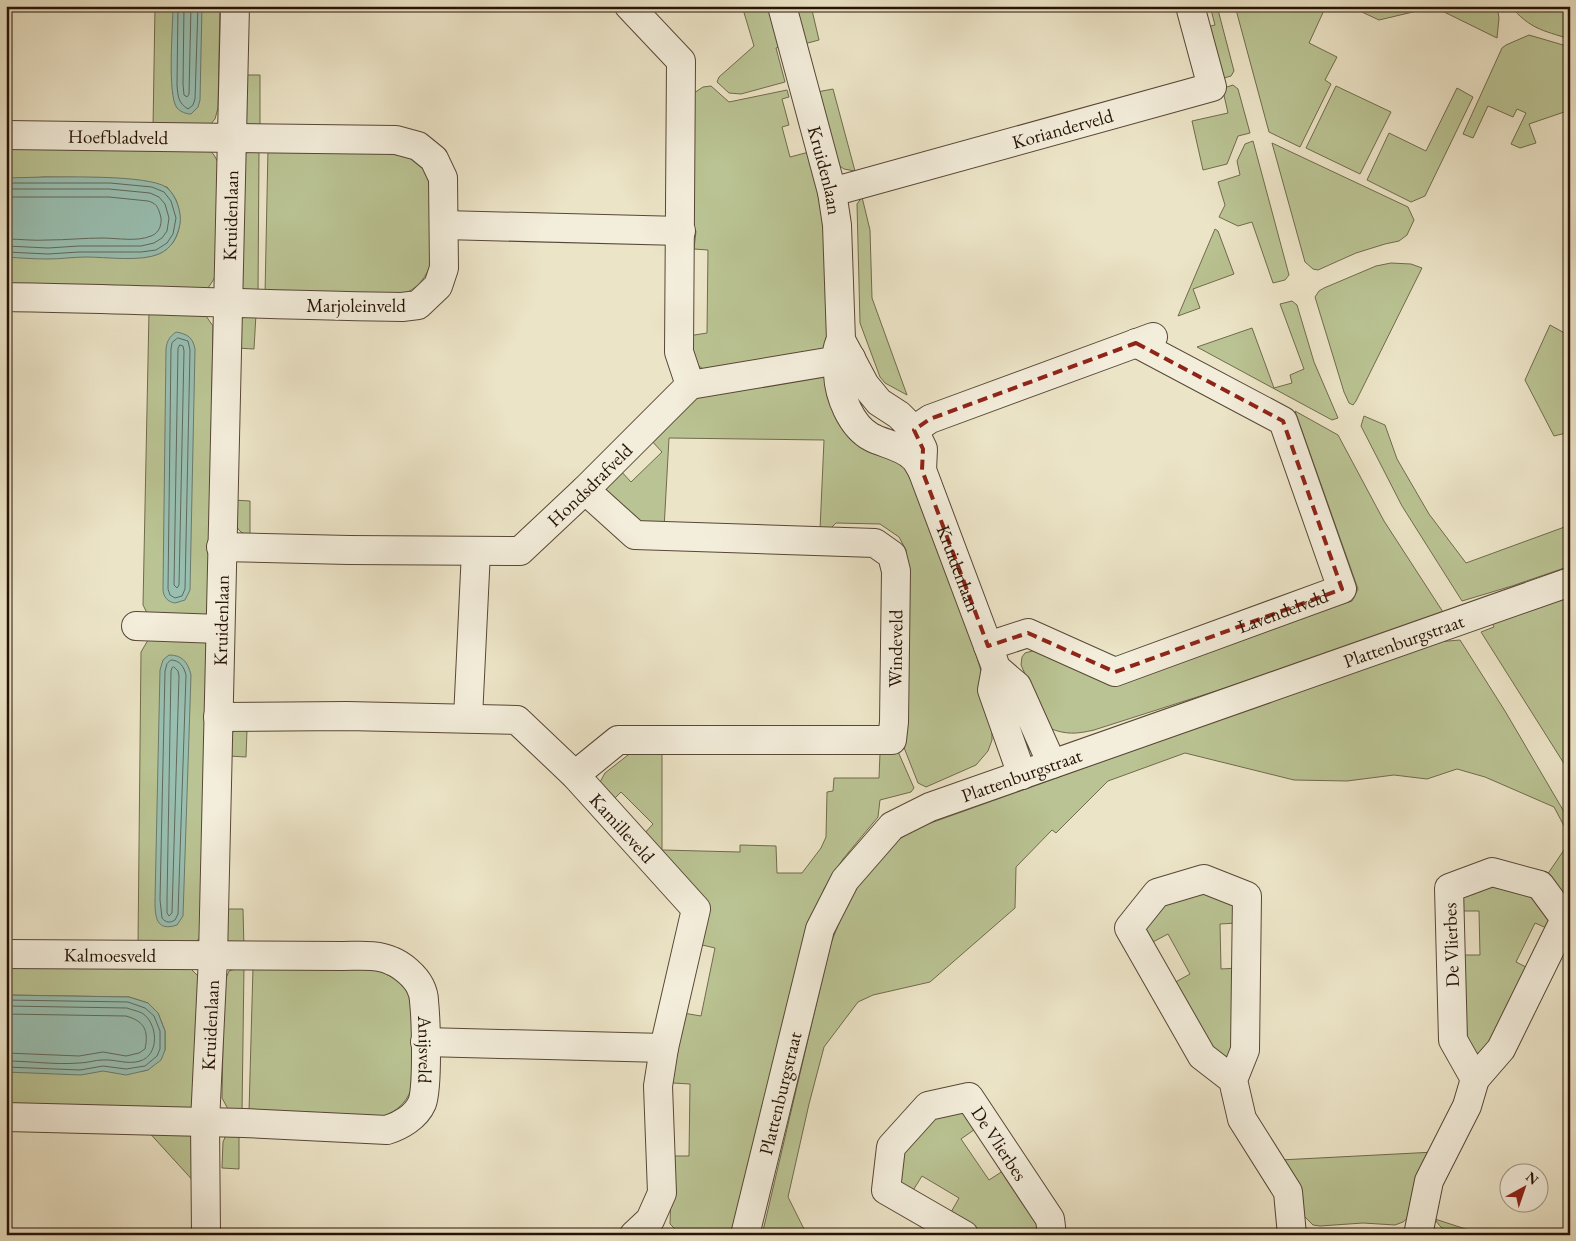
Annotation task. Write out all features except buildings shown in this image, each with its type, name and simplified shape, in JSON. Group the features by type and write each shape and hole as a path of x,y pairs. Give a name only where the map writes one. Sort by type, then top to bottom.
{"street":[{"name":"Kruidenlaan","path":"206,1235 205,1122 213,957 235,6"},
{"path":"629,6 681,61 680,352 690,385 843,353"},
{"name":"Kruidenlaan","path":"782,6 832,192 837,225 843,353 838,378 844,402 855,425 871,437 907,440 922,470 992,657 1016,686 1052,764"},
{"name":"Korianderveld","path":"832,192 1212,87 1190,6"},
{"name":"Hoefbladveld","path":"6,135 231,138"},
{"name":"Marjoleinveld","path":"227,303 402,307 418,305 438,286 444,268 443,178 434,159 418,146 396,140 231,138"},
{"path":"444,225 681,231"},
{"path":"6,297 143,299 227,303"},
{"name":"Lavendelveld","path":"907,440 930,419 1148,339 1283,421 1342,589 1115,672 1028,633 992,657"},
{"name":"Hondsdrafveld","path":"221,547 520,551 585,490 690,385"},
{"name":"Windeveld","path":"575,775 618,740 892,740 894,722 896,571 892,555 875,543 635,535 585,490"},
{"path":"468,718 476,551"},
{"name":"Plattenburgstraat","path":"745,1235 820,929 845,880 892,826 930,808 1052,764 1570,582"},
{"path":"136,626 220,629"},
{"name":"Kruidenlaan","path":"992,657 992,690 1022,775"},
{"name":"Kamilleveld","path":"218,717 347,716 517,720 575,775 696,909 664,1048 658,1086 662,1193 650,1220 634,1235"},
{"name":"De Vlierbes","path":"1412,1235 1418,1235 1429,1180 1467,1106 1475,1079 1501,1049 1565,920 1540,886 1492,872 1449,888 1453,1040 1475,1079"},
{"path":"1232,1080 1245,1050 1247,896 1204,879 1156,893 1128,928 1202,1056 1232,1080 1242,1119 1288,1192 1292,1235"},
{"name":"Kalmoesveld","path":"6,954 133,954 213,957"},
{"name":"Anijsveld","path":"205,1122 387,1130 400,1126 421,1104 425,1088 424,999 419,984 409,973 393,961 377,957 213,957"},
{"path":"425,1042 664,1048"},
{"name":"De Vlierbes","path":"964,1235 886,1190 891,1147 928,1106 969,1097 1050,1219 1052,1235"},
{"path":"6,1117 205,1122"}],"highlighted area":[{"path":"1136,343 1283,421 1342,589 1115,672 1028,633 988,646 922,470 923,449 914,430 930,419"}],"shaded area":[{"path":"155,6 220,6 218,108 215,119 209,126 153,128"},
{"path":"742,6 771,6 782,46 776,48 785,82 741,94 729,93 717,82 719,77 754,46"},
{"path":"794,6 811,6 819,40 804,44"},
{"path":"1210,6 1217,6 1234,71 1231,76 1224,78 1220,74 1207,27 1215,25"},
{"path":"1235,6 1326,6 1309,43 1337,57 1325,80 1331,84 1300,147 1269,132"},
{"path":"1349,6 1497,6 1499,18 1497,38 1434,7 1379,20"},
{"path":"1510,6 1570,6 1570,39 1537,28 1524,20"},
{"path":"1529,35 1570,47 1570,110 1529,124 1536,143 1520,148 1511,144 1526,113 1517,109 1513,117 1488,106 1473,138 1463,134 1502,48"},
{"path":"242,75 260,75 260,130 248,126 242,118"},
{"path":"1233,85 1238,89 1250,133 1238,136 1227,164 1203,170 1192,121 1228,113 1223,91"},
{"path":"711,86 729,102 787,90 789,97 782,99 789,125 782,127 790,157 809,152 824,215 830,351 706,371 696,364 688,336 707,333 708,250 694,249 696,231 688,222 694,93 703,87"},
{"path":"1336,86 1391,112 1360,174 1306,148"},
{"path":"1457,88 1473,97 1425,196 1411,202 1367,180 1389,133 1426,151"},
{"path":"833,89 855,171 844,169 837,164 817,92"},
{"path":"1253,141 1289,275 1285,280 1273,283 1252,222 1238,226 1219,217 1225,205 1218,182 1240,175 1237,161 1245,144"},
{"path":"1272,143 1408,207 1414,220 1407,235 1399,241 1356,253 1318,270 1313,269 1305,262"},
{"path":"6,144 209,149 218,162 215,275 206,291 6,290 6,253 143,257 155,255 171,245 178,231 180,216 176,200 167,187 110,178 44,177 6,180"},
{"path":"268,148 390,151 416,157 430,177 430,266 421,282 408,292 396,297 265,295"},
{"path":"252,149 259,149 258,295 242,288 239,282 243,156"},
{"path":"862,197 870,230 872,298 907,395 885,383 880,377 860,323 857,204"},
{"path":"1215,229 1218,231 1234,274 1193,289 1200,308 1178,316"},
{"path":"1391,263 1411,264 1422,268 1353,405 1349,403 1344,392 1315,297 1324,288 1376,266"},
{"path":"1292,301 1297,305 1314,362 1338,418 1332,420 1197,347 1252,328 1274,388 1292,383 1290,375 1304,369 1280,304"},
{"path":"149,311 201,313 206,316 213,326 208,621 151,621 143,605"},
{"path":"256,314 254,349 237,348 239,321 247,315"},
{"path":"1550,325 1570,336 1570,432 1554,436 1525,380"},
{"path":"830,366 831,381 903,460 954,581 987,691 992,727 992,740 988,751 976,765 926,787 918,783 901,740 906,611 906,550 899,537 880,524 836,523 829,530 820,530 824,440 669,438 664,529 647,528 609,500 606,489 619,469 631,482 662,452 650,439 695,398"},
{"path":"1295,411 1338,435 1384,521 1443,612 1291,667 1094,730 1072,733 1049,728 1021,665 1022,657 1025,653 1036,650 1040,645 1117,685 1352,601 1358,589"},
{"path":"1364,416 1385,425 1397,459 1429,514 1466,563 1570,525 1570,566 1462,601 1402,506 1361,426"},
{"path":"233,500 250,501 250,535 244,534 237,527 234,517"},
{"path":"1570,595 1570,773 1481,632 1494,627 1492,623"},
{"path":"151,635 208,640 200,937 196,942 138,945 141,652"},
{"path":"1460,640 1505,711 1570,822 1570,837 1554,807 1485,777 1457,769 1427,779 1394,775 1347,781 1294,780 1185,753 1108,781 1056,833 1052,830 1016,867 1015,908 930,982 873,995 858,1002 824,1047 809,1104 788,1197 804,1229 805,1235 762,1235 830,946 858,885 891,846 909,833 925,825 1437,642"},
{"path":"234,730 247,730 246,757 229,756 229,740"},
{"path":"896,747 914,788 911,792 880,800 878,817 843,859 824,889 808,931 735,1235 681,1235 670,1224 672,1156 689,1156 690,1084 673,1083 674,1045 683,1013 701,1016 715,948 698,944 642,836 653,824 621,792 609,804 599,784 605,773 637,748 662,749 662,850 740,852 740,845 776,846 777,873 802,873 821,848 826,837 827,792 833,791 834,778 879,778 880,753"},
{"path":"1570,841 1570,911 1545,878"},
{"path":"1492,882 1538,894 1557,920 1551,930 1535,923 1516,962 1532,970 1495,1042 1475,1058 1465,1036 1462,955 1480,955 1479,911 1462,911 1462,896"},
{"path":"1207,889 1235,902 1237,923 1220,924 1221,969 1238,968 1241,1042 1228,1063 1207,1046 1172,984 1190,974 1168,934 1151,943 1141,926 1162,902"},
{"path":"226,909 243,909 244,949 231,944 227,939"},
{"path":"6,962 188,966 200,978 197,1103 191,1108 6,1108 6,1072 148,1070 165,1050 165,1031 158,1013 148,1003 129,997 6,995"},
{"path":"244,966 242,1112 228,1109 222,1098 224,983 229,971"},
{"path":"253,967 378,969 402,979 414,1003 411,1090 403,1103 392,1112 383,1116 249,1112"},
{"path":"964,1107 978,1127 961,1139 989,1180 1006,1169 1044,1235 984,1235 950,1214 959,1198 922,1176 912,1192 899,1184 901,1148 932,1115"},
{"path":"145,1128 193,1135 197,1185"},
{"path":"239,1133 239,1169 222,1168 223,1142 226,1135"},
{"path":"1435,1152 1410,1216 1403,1222 1395,1225 1363,1223 1313,1225 1301,1213 1280,1160"},
{"path":"1435,1219 1484,1235 1450,1233 1444,1230"}],"water":[{"path":"173,6 202,6 200,100 198,107 191,114 187,114 177,108 172,89"},
{"path":"44,177 142,180 166,187 173,194 178,204 180,224 177,234 171,246 164,252 143,258 86,257 32,259 6,257 6,178"},
{"path":"176,332 189,337 195,349 190,590 185,600 175,603 166,599 163,589 166,349 169,339"},
{"path":"169,655 177,656 184,660 191,675 183,916 177,925 170,927 161,925 158,922 155,912 160,670 163,660"},
{"path":"6,995 129,997 148,1003 158,1013 165,1031 165,1050 161,1060 148,1070 126,1075 103,1071 81,1075 6,1072"}]}
